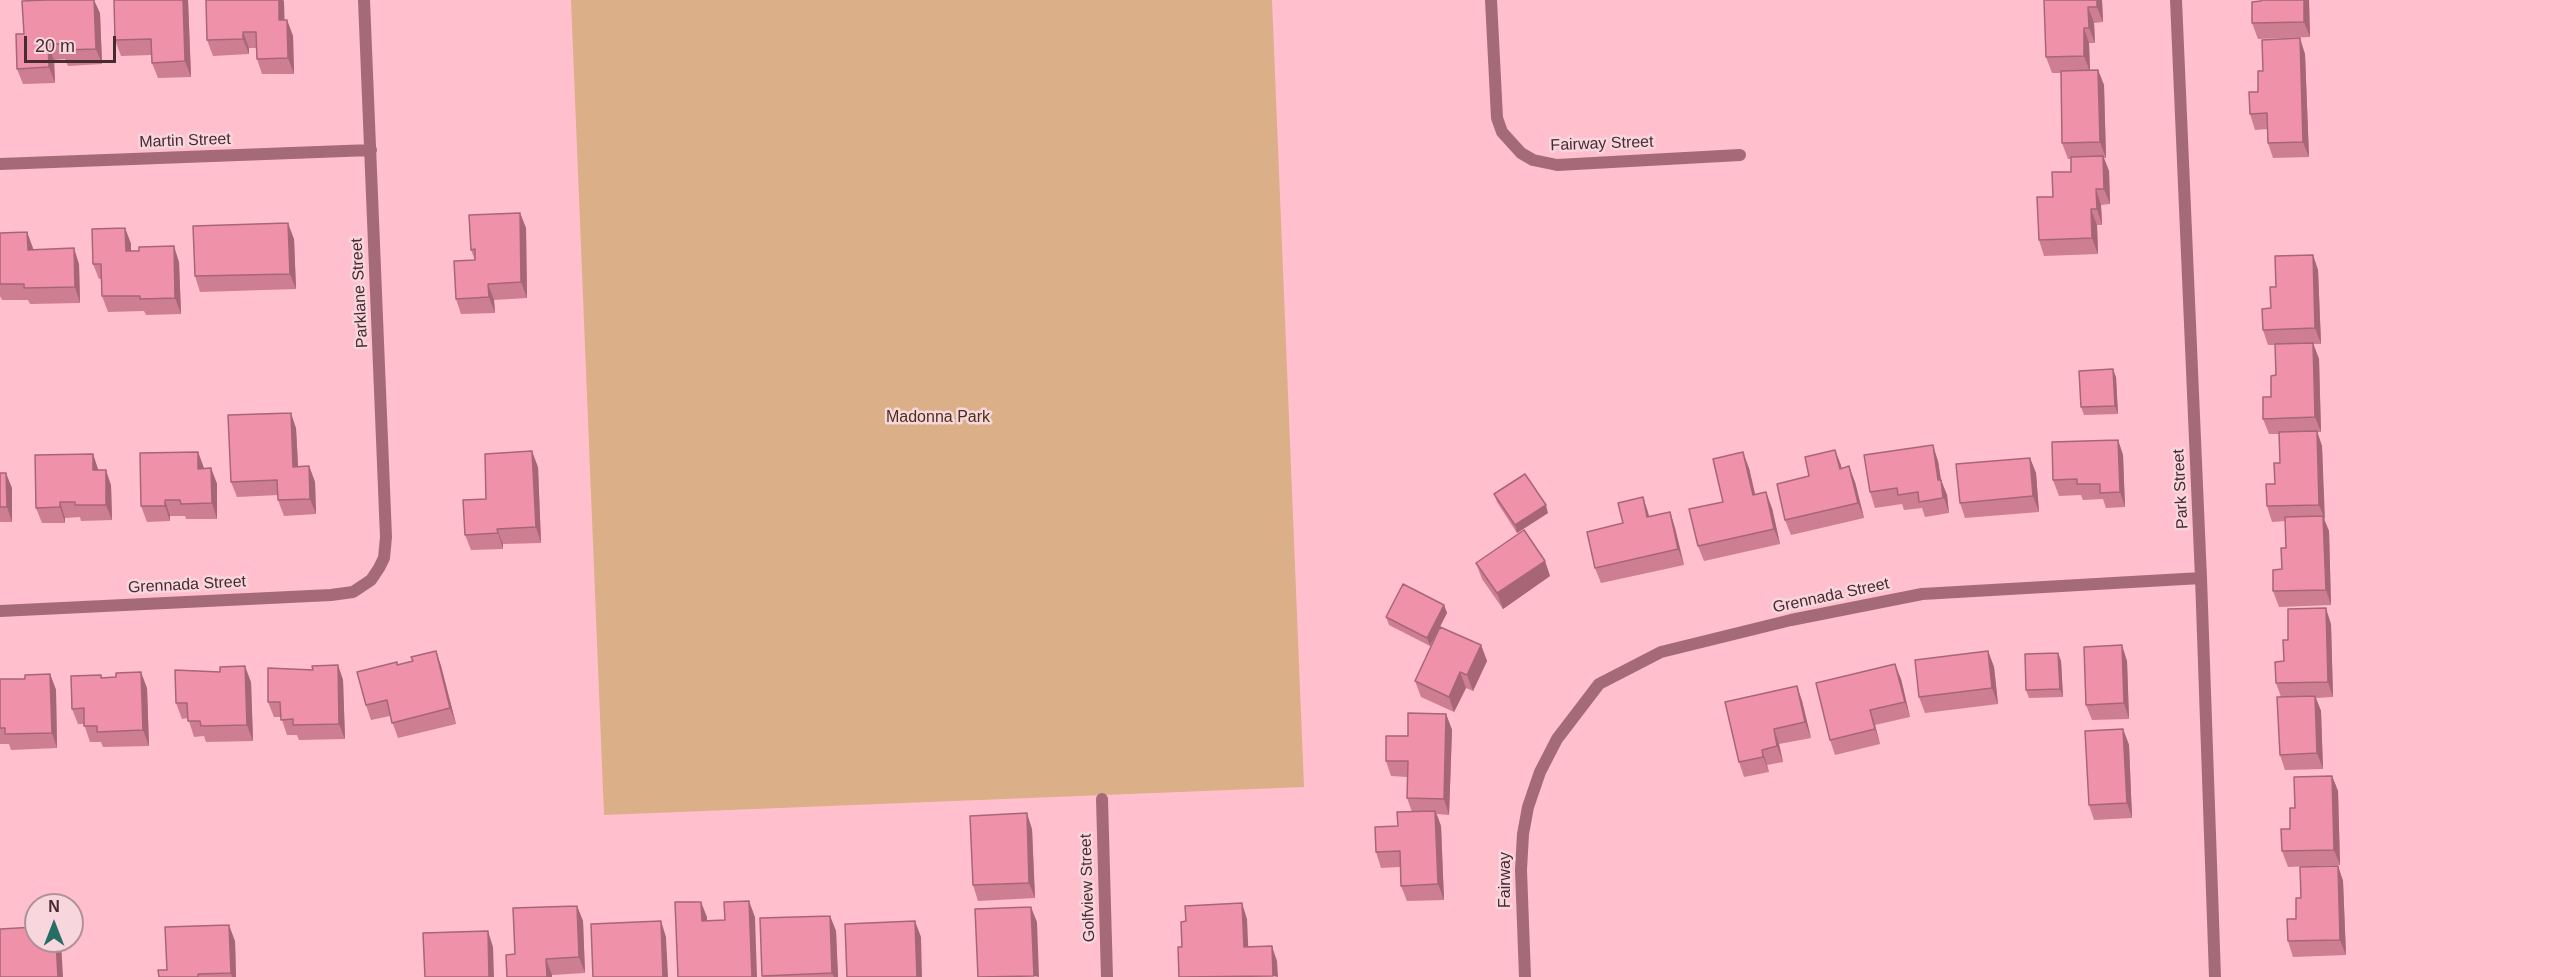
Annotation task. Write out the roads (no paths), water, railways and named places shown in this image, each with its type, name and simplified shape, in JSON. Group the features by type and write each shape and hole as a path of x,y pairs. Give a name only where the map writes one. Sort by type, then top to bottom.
{"street":[{"name":"Parklane Street","path":"364,0 386,537 384,558 371,580"},
{"name":"Fairway Street","path":"1491,0 1497,118 1502,132 1521,153 1533,160 1557,165 1740,154"},
{"name":"Park Street","path":"2176,0 2201,578 2215,977"},
{"name":"Martin Street","path":"0,164 371,150"},
{"name":"Grennada Street","path":"1535,785 1557,739 1599,684 1661,652 1791,620 1922,594 2201,578"},
{"name":"Grennada Street","path":"0,610 331,595 353,592 371,580"},
{"name":"Fairway","path":"1525,977 1521,870 1523,834 1535,785"},
{"name":"Golfview Street","path":"1102,799 1107,977"}],"park label":[{"name":"Madonna Park","path":"938,418"}]}
